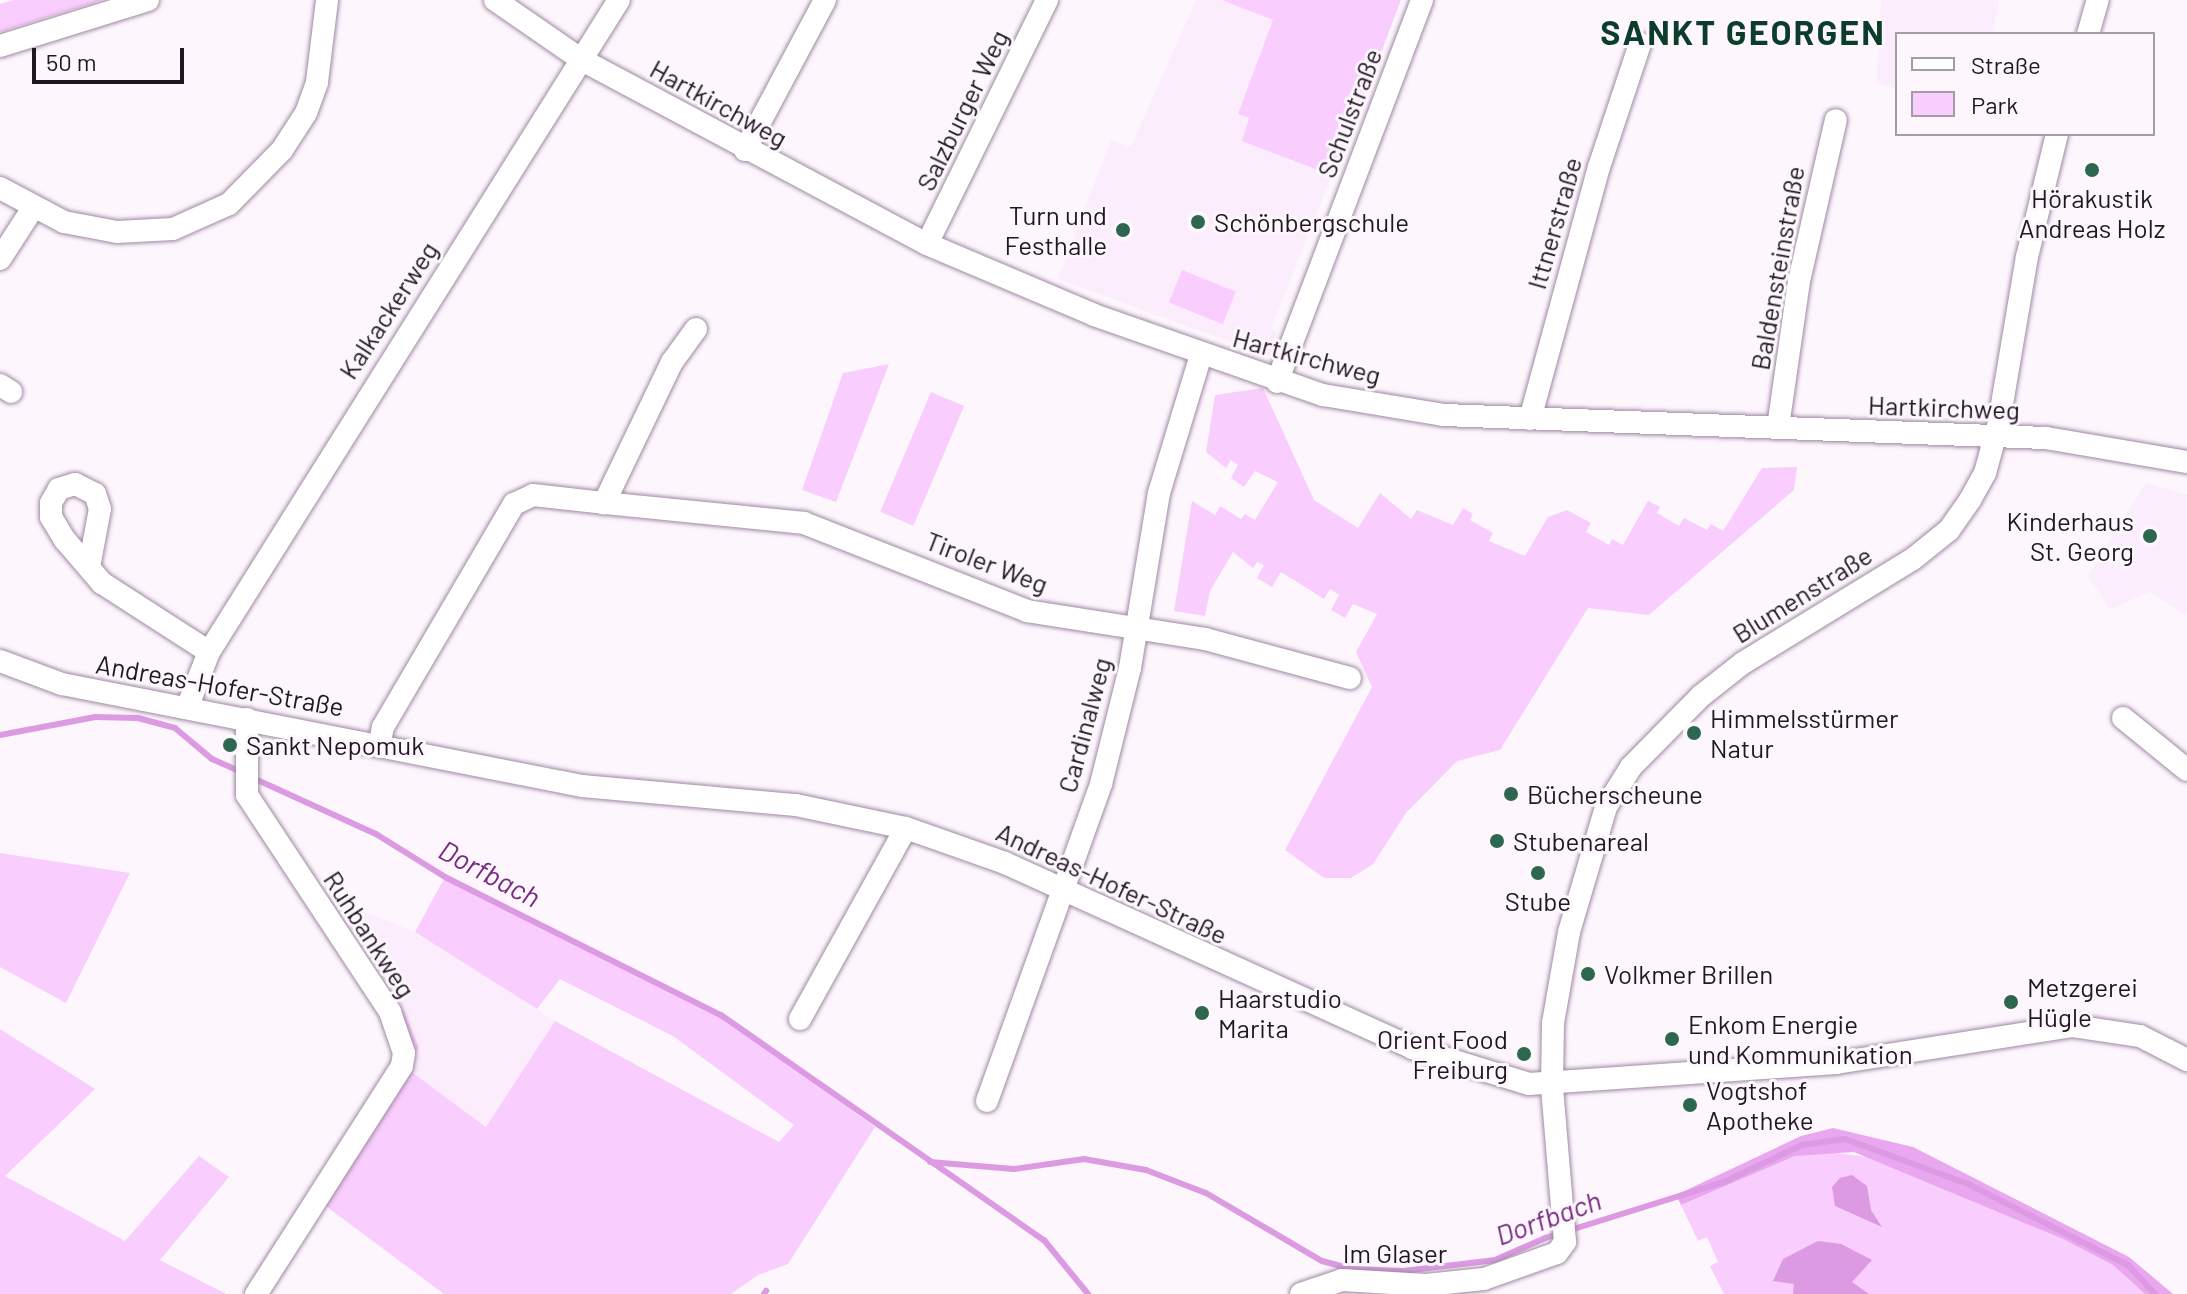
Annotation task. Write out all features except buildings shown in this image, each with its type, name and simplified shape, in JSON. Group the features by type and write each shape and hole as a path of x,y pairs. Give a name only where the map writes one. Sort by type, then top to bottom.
{"street":[{"path":"0,46 148,0"},
{"path":"0,188 33,208 93,230 142,234 173,229 229,204 275,158 306,113 317,82 327,0"},
{"name":"Hartkirchweg","path":"495,0 582,60 745,150 927,244 1010,282 1277,382 1400,409 1530,419 1995,436 2103,445 2187,462"},
{"name":"Kalkackerweg","path":"187,708 209,652 619,0"},
{"path":"745,150 825,0"},
{"name":"Salzburger Weg","path":"927,244 1047,0"},
{"name":"Schulstraße","path":"1277,382 1422,0"},
{"path":"2089,32 2098,0"},
{"name":"Ittnerstraße","path":"1530,419 1599,167 1640,44"},
{"name":"Baldensteinstraße","path":"1778,427 1799,281 1836,120"},
{"name":"Blumenstraße","path":"1552,1086 1553,1023 1569,932 1597,831 1617,786 1701,696 1743,663 1913,559 1949,530 1985,473 1995,436 2027,257 2057,136"},
{"path":"0,259 33,208"},
{"path":"604,503 672,362 696,329"},
{"name":"Cardinalweg","path":"987,1101 1060,889 1101,784 1136,627 1159,493 1201,355"},
{"name":"Tiroler Weg","path":"380,742 383,727 514,504 533,495 804,523 1027,611 1205,639 1350,678"},
{"path":"89,567 102,583 209,652"},
{"name":"Andreas-Hofer-Straße","path":"0,661 62,684 380,742 582,786 796,805 906,828 958,843 1412,1048 1503,1079 1552,1086 1851,1062 2073,1026 2140,1036 2187,1060"},
{"path":"2123,718 2187,770"},
{"name":"Ruhbankweg","path":"247,719 246,788 390,1012 404,1053 402,1066 256,1294"},
{"path":"800,1019 906,828"},
{"name":"Im Glaser","path":"1301,1294 1342,1280 1426,1285 1484,1279 1557,1253 1564,1231 1552,1086"}],"shaded area":[{"name":"Schönbergschule","path":"1196,0 1401,0 1271,329 1277,332 1269,356 1058,279 1111,140 1131,147"},
{"path":"1881,0 1999,0 1993,32 1895,32 1895,88 1876,83"},
{"name":"Kinderhaus St. Georg","path":"2146,483 2187,495 2187,616 2150,592 2110,609 2088,576"},
{"path":"317,893 415,932 555,1021 487,1127 405,1068 396,1015"},
{"path":"1833,1128 1913,1147 2129,1257 2173,1294 2145,1294 2113,1265 2063,1239 1854,1152 1795,1156 1681,1205 1676,1195 1801,1136"},
{"path":"1852,1175 1867,1186 1871,1210 1882,1227 1835,1206 1832,1187 1840,1178"},
{"path":"1818,1241 1841,1244 1872,1260 1852,1282 1869,1294 1793,1294 1794,1284 1773,1281 1783,1259"}],"green space":[{"path":"14,0 103,0 0,32 0,4"},
{"path":"1222,0 1401,0 1334,176 1242,141 1249,118 1238,114 1273,20"},
{"path":"1182,270 1236,292 1223,324 1169,302"},
{"path":"889,364 836,502 802,490 843,373"},
{"path":"1263,388 1314,500 1358,528 1380,493 1411,519 1417,510 1453,525 1463,508 1473,514 1470,520 1493,533 1489,541 1525,556 1548,517 1567,510 1591,523 1586,532 1609,545 1612,539 1623,545 1648,501 1660,507 1657,513 1679,526 1684,518 1707,530 1711,524 1723,531 1762,468 1797,467 1794,490 1649,615 1588,608 1500,750 1457,761 1406,813 1373,864 1351,878 1324,878 1285,850 1372,687 1356,652 1377,614 1353,604 1345,618 1331,610 1339,595 1330,589 1324,599 1281,572 1272,587 1257,578 1264,565 1257,562 1253,568 1233,552 1210,591 1205,616 1174,611 1192,501 1215,515 1220,506 1241,519 1245,514 1255,520 1278,482 1255,471 1244,487 1231,478 1238,465 1231,460 1226,468 1206,452 1215,395"},
{"path":"931,392 964,406 913,526 880,512"},
{"path":"0,853 130,873 66,1003 0,967"},
{"path":"445,877 721,1015 875,1127 788,1264 758,1275 731,1294 444,1294 323,1204 394,1067 396,1015 404,1011 419,1048 406,1068 486,1127 555,1021 779,1142 794,1125 673,1036 560,979 537,1009 415,932"},
{"path":"0,1029 95,1089 5,1176 125,1241 199,1156 229,1177 160,1260 226,1294 0,1294"},
{"path":"1818,1151 1869,1157 2063,1239 2113,1265 2145,1294 1724,1294 1710,1266 1718,1262 1707,1237 1698,1241 1681,1205 1795,1156"}],"waterway":[{"name":"Dorfbach","path":"0,735 95,717 138,718 175,728 212,759 243,773"},
{"name":"Dorfbach","path":"253,778 376,834 445,877 721,1015 1044,1240 1088,1294"},
{"name":"Dorfbach","path":"930,1162 1014,1169 1084,1159 1146,1170 1206,1193 1322,1261 1351,1269 1403,1271 1495,1260 1545,1238 1724,1182 1802,1145 1845,1139 1968,1184 2128,1265 2155,1294"}],"place":[{"name":"Hörakustik Andreas Holz","path":"2092,170"},
{"name":"Schönbergschule","path":"1198,222"},
{"name":"Turn und Festhalle","path":"1123,230"},
{"name":"Kinderhaus St. Georg","path":"2150,536"},
{"name":"Himmelsstürmer Natur","path":"1694,733"},
{"name":"Sankt Nepomuk","path":"230,745"},
{"name":"Bücherscheune","path":"1511,794"},
{"name":"Stubenareal","path":"1497,841"},
{"name":"Stube","path":"1538,873"},
{"name":"Volkmer Brillen","path":"1588,974"},
{"name":"Metzgerei Hügle","path":"2011,1002"},
{"name":"Haarstudio Marita","path":"1202,1013"},
{"name":"Enkom Energie und Kommunikation","path":"1672,1039"},
{"name":"Orient Food Freiburg","path":"1524,1054"},
{"name":"Vogtshof Apotheke","path":"1690,1105"}],"district":[{"name":"SANKT GEORGEN","path":"1743,32"}]}
